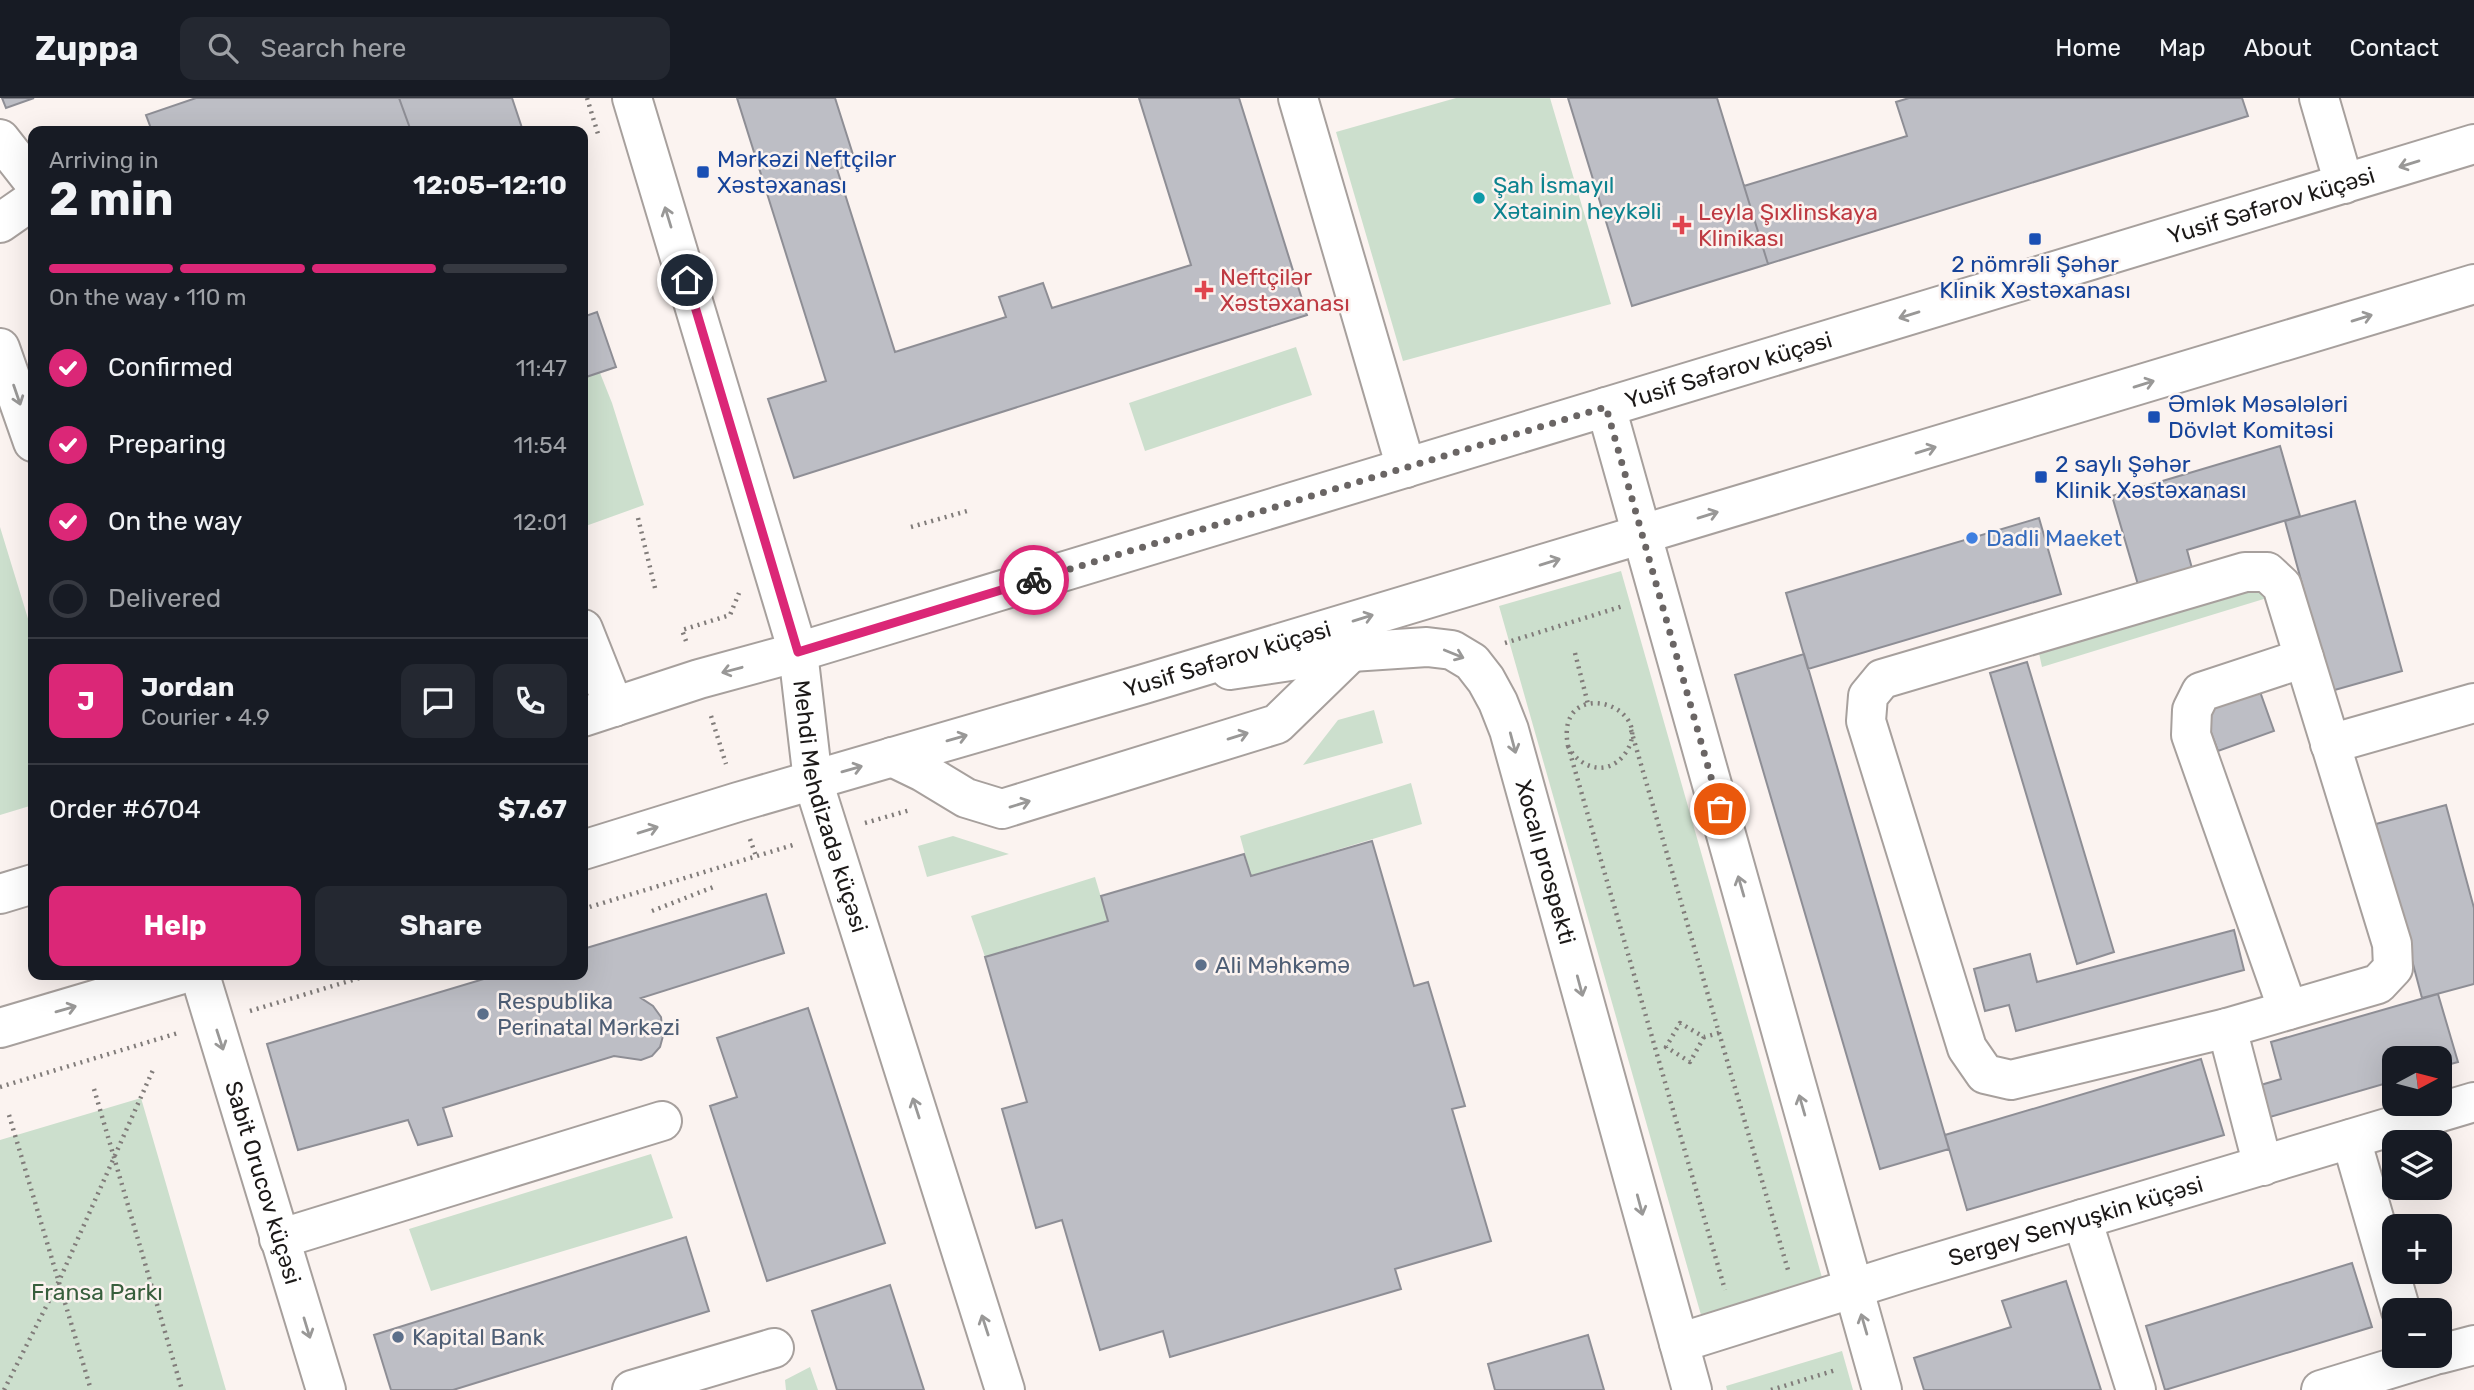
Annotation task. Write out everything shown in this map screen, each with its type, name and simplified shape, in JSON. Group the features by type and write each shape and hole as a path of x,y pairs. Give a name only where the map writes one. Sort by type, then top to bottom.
{"main road":[{"name":"Mehdi Mehdizadə küçəsi","path":"632,98 798,652 813,781 1005,1390"},
{"path":"1298,98 1406,468"},
{"path":"2319,98 2344,184"},
{"path":"0,139 28,175"},
{"name":"Yusif Səfərov küçəsi","path":"598,712 699,679 798,652 2474,144"},
{"path":"0,223 28,203"},
{"name":"Yusif Səfərov küçəsi","path":"588,848 1643,535 2474,284"},
{"path":"0,348 28,429"},
{"path":"1606,407 1882,1390"},
{"path":"2245,572 2267,572 2282,586 2330,744 2392,944 2393,968 2378,984 2227,1028 2011,1080 1985,1074 1967,1048 1866,721 1868,696 1882,679 2245,572"},
{"name":"Xocalı prospekti","path":"1144,684 1351,652 1427,647 1452,650 1472,662 1486,680 1509,730 1692,1390"},
{"path":"892,757 967,798 1002,810 1277,724 1351,652"},
{"path":"588,657 598,712"},
{"path":"2288,1010 2191,735 2192,710 2201,692 2304,658"},
{"path":"2330,744 2474,703"},
{"path":"0,894 28,886"},
{"path":"0,1028 162,980"},
{"name":"Sabit Orucov küçəsi","path":"201,980 326,1390"},
{"path":"2227,1028 2263,1166"},
{"name":"Sergey Senyuşkin küçəsi","path":"1679,1343 1853,1288 2474,1102"},
{"path":"279,1239 662,1121"},
{"path":"2351,1139 2397,1298"},
{"path":"2082,1219 2136,1390"},
{"path":"2452,1350 2474,1345"},
{"path":"632,1390 774,1348"},
{"path":"2321,1390 2390,1368"}],"path":[{"path":"912,527 967,511"},
{"path":"638,518 656,592"},
{"path":"1492,647 1631,603"},
{"path":"588,907 756,856 682,630"},
{"path":"1575,653 1588,704"},
{"path":"1738,1286 1725,1290 1568,746 1566,736 1571,716 1588,704 1611,704 1627,719 1631,730 1789,1272 1776,1276"},
{"path":"1568,746 1580,763 1590,767 1611,765 1620,760 1627,751 1631,730"},
{"path":"652,911 716,887"},
{"path":"247,1012 353,980"},
{"path":"1655,1050 1666,1047 1680,1023 1704,1037 1719,1033"},
{"path":"1666,1047 1690,1062 1704,1037"},
{"path":"0,1087 116,1053"},
{"path":"4,1390 59,1280 153,1070"},
{"path":"94,1089 182,1390"},
{"path":"9,1115 91,1390"},
{"path":"1771,1390 1788,1388 1843,1368"}],"green space":[{"path":"1456,98 1550,98 1611,304 1403,361 1336,132"},
{"path":"1296,347 1312,395 1145,451 1129,403"},
{"path":"600,373 644,505 588,525 588,377"},
{"path":"0,527 28,619 28,807 0,815"},
{"path":"1621,571 1823,1281 1701,1315 1499,606"},
{"path":"2249,579 2267,598 2042,667 2037,644"},
{"path":"1374,710 1383,743 1303,765 1338,720"},
{"path":"1411,783 1422,824 1251,876 1240,836"},
{"path":"953,836 1009,854 927,877 918,846"},
{"path":"1095,877 1108,921 985,957 971,916"},
{"name":"Fransa Parkı","path":"141,1098 226,1390 0,1390 0,1140"},
{"path":"651,1154 673,1218 431,1291 409,1229"},
{"path":"1842,1351 1853,1390 1727,1390 1726,1386"},
{"path":"810,1367 818,1390 786,1390 785,1380"}],"building":[{"path":"2,98 34,98 6,108"},
{"path":"196,98 399,98 409,126 150,126 146,115"},
{"path":"399,98 512,98 521,126 409,126"},
{"name":"Neftçilər Xəstəxanası","path":"737,98 835,98 856,164 837,169 895,352 1006,317 999,297 1043,283 1052,308 1191,265 1139,98 1239,98 1307,315 794,478 768,399 826,381"},
{"name":"Leyla Şıxlinskaya Klinikası","path":"1568,98 1717,98 1768,264 1632,306"},
{"path":"1909,98 2242,98 2248,116 1768,264 1744,186 1907,136 1896,102"},
{"path":"597,312 616,367 588,376 588,315"},
{"path":"2280,446 2300,516 2187,550 2193,572 2139,588 2112,496"},
{"path":"2355,501 2402,671 2331,691 2285,521"},
{"path":"2039,518 2061,594 1808,669 1786,593"},
{"path":"1804,654 1949,1149 1880,1169 1735,675"},
{"path":"2027,662 2114,952 2077,964 1990,673"},
{"path":"2258,686 2274,731 2218,751 2201,706"},
{"path":"2446,805 2474,908 2474,984 2422,998 2376,824"},
{"path":"1372,841 1414,986 1428,982 1465,1106 1452,1109 1491,1241 1395,1269 1401,1289 1170,1357 1163,1331 1100,1350 1062,1220 1036,1228 1002,1109 1027,1102 985,957 1108,921 1101,896 1244,854 1251,876"},
{"name":"Respublika Perinatal Mərkəzi","path":"766,894 784,953 641,998 653,1006 661,1017 663,1036 660,1047 652,1056 641,1060 614,1056 443,1108 452,1136 418,1145 408,1120 298,1150 267,1044 480,980 588,980 588,947"},
{"path":"2234,930 2244,970 2016,1031 2009,1005 1985,1011 1974,969 2030,954 2037,982"},
{"path":"2438,994 2458,1062 2452,1064 2452,1046 2382,1046 2382,1084 2263,1119 2254,1087 2281,1079 2271,1042"},
{"path":"808,1008 885,1243 767,1281 710,1106 737,1097 717,1038"},
{"path":"2201,1059 2224,1135 1967,1210 1945,1135"},
{"path":"686,1237 709,1311 453,1390 391,1390 374,1335"},
{"path":"2352,1263 2372,1327 2165,1390 2146,1326"},
{"path":"2066,1281 2101,1390 1924,1390 1914,1358 2011,1327 2002,1301"},
{"path":"890,1285 924,1390 837,1390 812,1311"},
{"path":"1588,1335 1604,1390 1495,1390 1488,1364"}],"way so far":[{"path":"1034,580 1606,407 1720,809"}],"place":[{"name":"Mərkəzi Neftçilər Xəstəxanası","path":"703,172"},
{"name":"Şah İsmayıl Xətainin heykəli","path":"1479,198"},
{"name":"Leyla Şıxlinskaya Klinikası","path":"1682,225"},
{"name":"2 nömrəli Şəhər Klinik Xəstəxanası","path":"2035,239"},
{"name":"Neftçilər Xəstəxanası","path":"1204,290"},
{"name":"Əmlək Məsələləri Dövlət Komitəsi","path":"2154,417"},
{"name":"2 saylı Şəhər Klinik Xəstəxanası","path":"2041,477"},
{"name":"Dadli Maeket","path":"1972,538"},
{"name":"Ali Məhkəmə","path":"1201,965"},
{"name":"Respublika Perinatal Mərkəzi","path":"483,1014"},
{"name":"Kapital Bank","path":"398,1337"}],"route":[{"path":"687,280 798,652 1034,580"}]}
